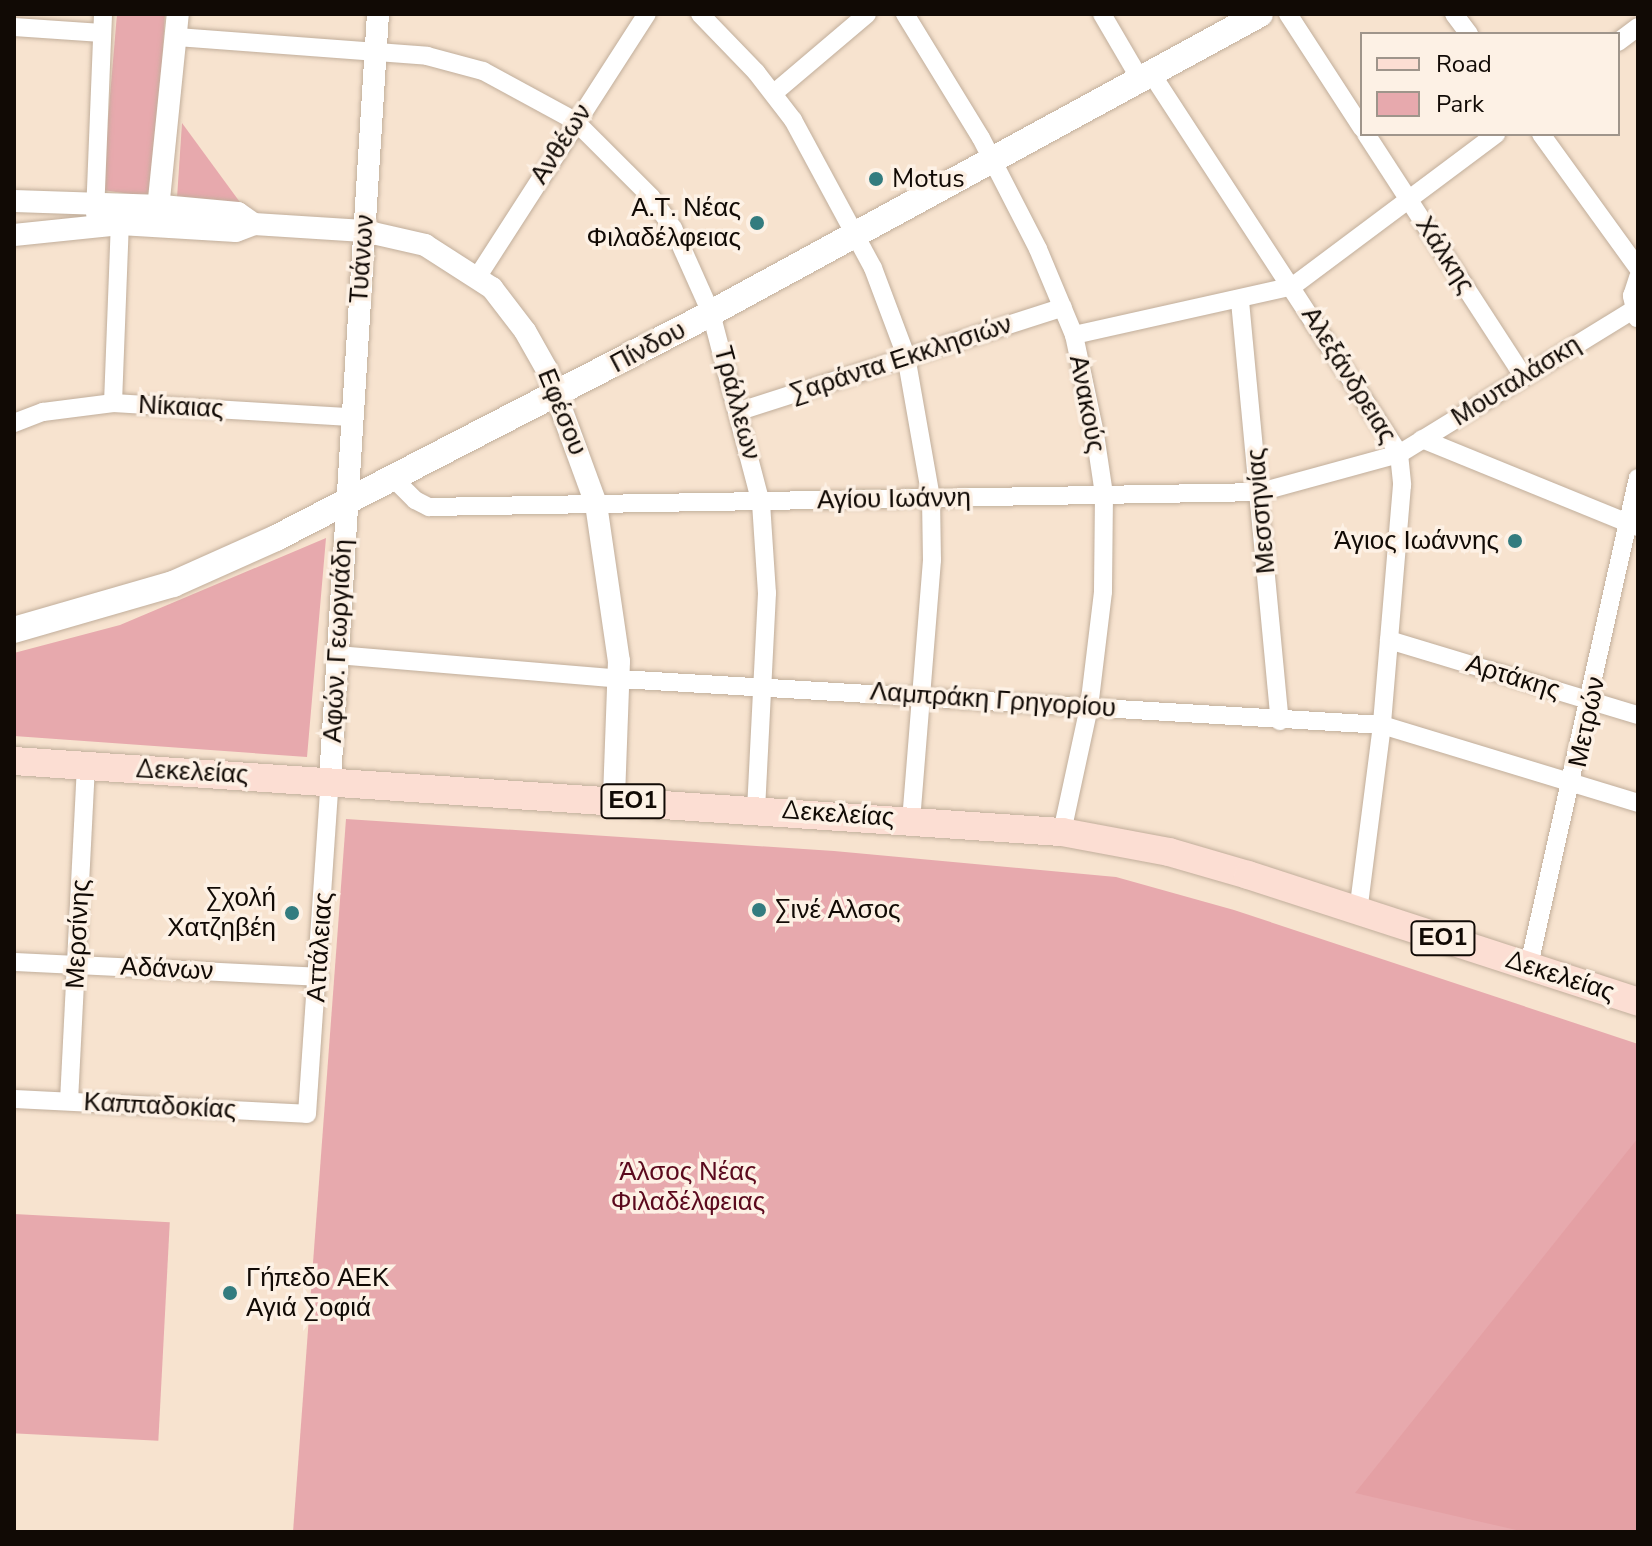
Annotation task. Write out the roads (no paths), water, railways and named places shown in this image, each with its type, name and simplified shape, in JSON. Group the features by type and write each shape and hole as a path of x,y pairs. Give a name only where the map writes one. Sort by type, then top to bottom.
{"main road":[{"name":"Πίνδου","path":"14,630 173,584 394,479 711,313 1260,14"},
{"name":"Δεκελείας","path":"14,761 330,779 1062,832 1169,852 1638,1002"}],"street":[{"name":"Τυάνων","path":"345,503 378,14"},
{"name":"Ανθέων","path":"478,276 575,121 647,14"},
{"path":"700,14 774,93 855,232 891,310 906,356 931,498 924,694 911,819"},
{"path":"774,93 867,14"},
{"name":"Ανακούς","path":"905,14 993,160 1074,335 1104,494 1103,592 1089,707 1062,832"},
{"name":"Αλεξάνδρειας","path":"1102,14 1293,286 1399,454 1402,485 1382,725 1358,912"},
{"path":"1288,14 1360,125"},
{"path":"1454,14 1468,32"},
{"path":"14,27 103,23 103,218 113,403"},
{"name":"Τράλλεων","path":"178,25 427,56 483,71 575,121 631,173 658,207 711,313 740,411 761,503 767,593 756,809"},
{"path":"159,215 178,25"},
{"path":"1620,40 1638,27"},
{"name":"Χάλκης","path":"1367,136 1523,376"},
{"path":"1074,335 1240,301 1293,286 1493,136"},
{"path":"1542,136 1638,268"},
{"path":"14,201 103,218"},
{"name":"Εφέσου","path":"14,235 103,218 238,213 254,224 364,231 425,245 478,276 525,331 558,395 596,504 614,602 620,679 614,799"},
{"name":"Εφέσου","path":"103,218 159,215"},
{"path":"1636,315 1638,277"},
{"name":"Μεσσηνίας","path":"1240,301 1280,721"},
{"name":"Σαράντα Εκκλησιών","path":"740,411 1063,307"},
{"name":"Μουταλάσκη","path":"1399,454 1523,376 1636,315"},
{"name":"Νίκαιας","path":"14,423 43,412 113,403 351,417"},
{"path":"1422,439 1633,525"},
{"name":"Αγίου Ιωάννη","path":"394,479 415,500 429,507 1260,492 1399,454"},
{"name":"Μετρών","path":"1529,965 1633,525 1638,478"},
{"name":"Αφών. Γεωργιάδη","path":"330,779 345,503"},
{"name":"Αρτάκης","path":"1389,640 1638,715"},
{"name":"Λαμπράκη Γρηγορίου","path":"337,655 620,679 924,694 1280,721 1382,725 1638,803"},
{"name":"Μερσίνης","path":"69,1101 86,766"},
{"name":"Αττάλειας","path":"307,1114 319,977 330,779"},
{"name":"Αδάνων","path":"14,962 319,977"},
{"name":"Καππαδοκίας","path":"14,1099 307,1114"}],"place":[{"name":"Motus","path":"876,179"},
{"name":"Α.Τ. Νέας Φιλαδέλφειας","path":"757,223"},
{"name":"Άγιος Ιωάννης","path":"1515,541"},
{"name":"Σινέ Αλσος","path":"759,910"},
{"name":"Σχολή Χατζηβέη","path":"292,913"},
{"name":"Γήπεδο ΑΕΚ Αγιά Σοφιά","path":"230,1293"}],"park label":[{"name":"Άλσος Νέας Φιλαδέλφειας","path":"688,1187"}]}
